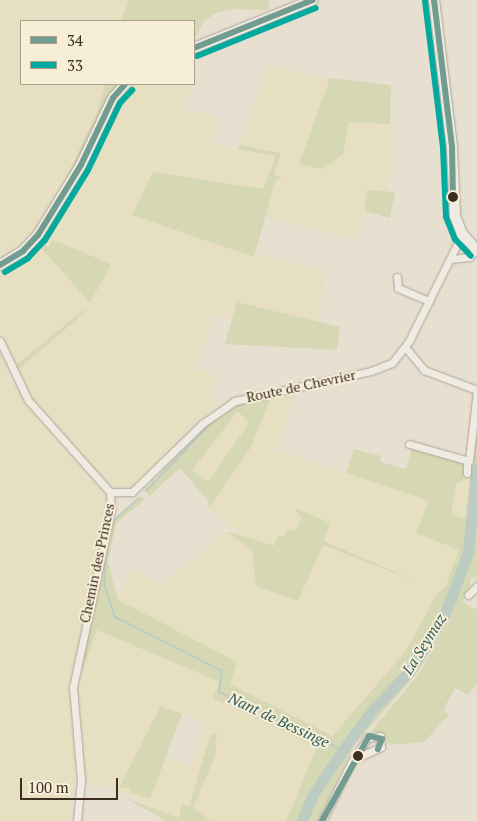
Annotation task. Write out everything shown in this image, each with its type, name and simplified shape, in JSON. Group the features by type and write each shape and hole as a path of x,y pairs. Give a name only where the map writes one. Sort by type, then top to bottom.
{"street":[{"path":"195,48 313,0"},
{"path":"434,0 452,147 454,212 462,234 477,249 469,257 451,259"},
{"path":"0,265 22,252 38,234 81,165 113,98 124,85"},
{"name":"Route de Chevrier","path":"110,492 132,492 226,406 248,397 382,368 405,347 451,259 452,249 462,234"},
{"path":"397,277 398,288 429,301"},
{"name":"Chemin des Princes","path":"0,340 28,400 110,492 111,510 74,680 80,780 76,821"},
{"path":"405,347 424,370 477,391 467,473"},
{"path":"409,444 467,461"},
{"path":"468,595 477,586"},
{"path":"322,821 354,759 367,738 380,736 383,742 378,749 354,759"}],"shaded area":[{"path":"0,0 129,0 121,20 20,20 20,85 105,85 97,113 61,189 27,241 0,259"},
{"path":"268,65 330,78 299,164 322,169 343,155 349,122 390,124 393,144 389,192 367,191 357,240 267,217 275,182 280,177 274,175 281,154 240,145"},
{"path":"131,85 191,85 185,110 219,117 212,144 277,156 263,189 153,172 254,256 255,253 326,270 319,322 237,302 232,320 215,315 196,368 217,376 210,393 216,405 186,431 135,485 124,489 103,481 42,412 16,372 83,312 14,367 0,329 0,269 38,244 91,302 110,263 48,248 41,240 82,171 116,103"},
{"path":"0,351 11,380 33,412 106,498 105,520 98,524 100,544 71,674 75,777 70,821 0,821"},
{"path":"291,392 296,394 277,449 429,501 434,541 459,550 445,588 406,651 332,736 229,684 151,619 118,600 132,567 162,585 226,531 252,550 256,586 297,601 323,545 425,585 324,540 296,509 301,519 295,531 274,546 237,534 209,508 251,447 271,397"},
{"path":"238,410 249,423 208,482 192,470"},
{"path":"464,474 469,475 465,519 451,514 450,503"},
{"path":"97,630 221,683 213,698 317,747 286,821 211,821 193,808 215,756 179,818 118,791 84,782 78,729 82,671","holes":["161,706 204,723 191,766 166,756 150,799 131,791 130,787"]}],"green space":[{"path":"129,0 269,0 269,10 234,9 216,13 204,21 195,38 195,20 121,20"},
{"path":"330,78 391,85 390,124 349,122 343,155 322,169 299,164"},
{"path":"105,85 117,85 61,189 97,113"},
{"path":"240,145 281,153 274,175 282,177 275,182 254,257 132,215 153,172 263,189 276,156 238,149"},
{"path":"367,190 395,192 390,218 364,211"},
{"path":"41,240 48,248 53,240 111,264 90,303 38,244"},
{"path":"237,302 340,327 337,350 225,344"},
{"path":"88,306 76,320 16,372 14,367"},
{"path":"271,397 251,447 209,508 208,501 180,468 149,496 144,490 212,420 239,403","holes":["238,411 249,423 208,482 192,470"]},
{"path":"477,414 477,578 471,577 468,595 462,601 477,610 477,684 468,695 455,688 443,710 449,715 424,742 389,745 383,734 371,731 418,675 459,604 417,673 355,744 318,821 286,821 317,747 213,698 220,682 97,630 82,671 79,670 113,522 142,497 144,500 116,524 108,561 118,600 237,662 230,684 332,736 406,651 438,592 445,588 459,550 416,533 429,501 346,473 354,449 381,456 380,462 406,469 412,447 458,460 464,465 464,474 462,482 457,482 451,514 465,519"},
{"path":"295,508 330,523 324,541 425,585 323,545 298,601 256,586 252,550 226,531 274,546 278,535 284,537 287,529 296,531 301,519"},
{"path":"161,706 182,714 150,799 130,792 130,787 119,788"},
{"path":"217,733 215,756 193,808 211,821 167,821 123,797 179,818 182,804 189,806 210,736"}],"waterway":[{"name":"Nant de Bessinge","path":"146,491 211,423"},
{"name":"La Seymaz","path":"302,821 312,796 350,740 374,708 409,672 445,614 468,552 477,468"},
{"name":"Nant de Bessinge","path":"108,540 113,521 139,498"},
{"name":"Nant de Bessinge","path":"106,550 104,584 115,617 222,671 219,692 343,750"}],"transit line":[{"name":"34","path":"195,48 313,0"},
{"name":"34","path":"434,0 452,147 453,199"},
{"name":"33","path":"425,1 443,148 446,217 455,239 471,256"},
{"name":"33","path":"197,56 316,8"},
{"name":"34","path":"0,265 23,251 38,235 81,165 113,98 124,85"},
{"name":"33","path":"5,272 28,258 45,240 88,170 120,103 132,90"},
{"name":"34","path":"322,821 369,736 382,739 378,749"}]}
